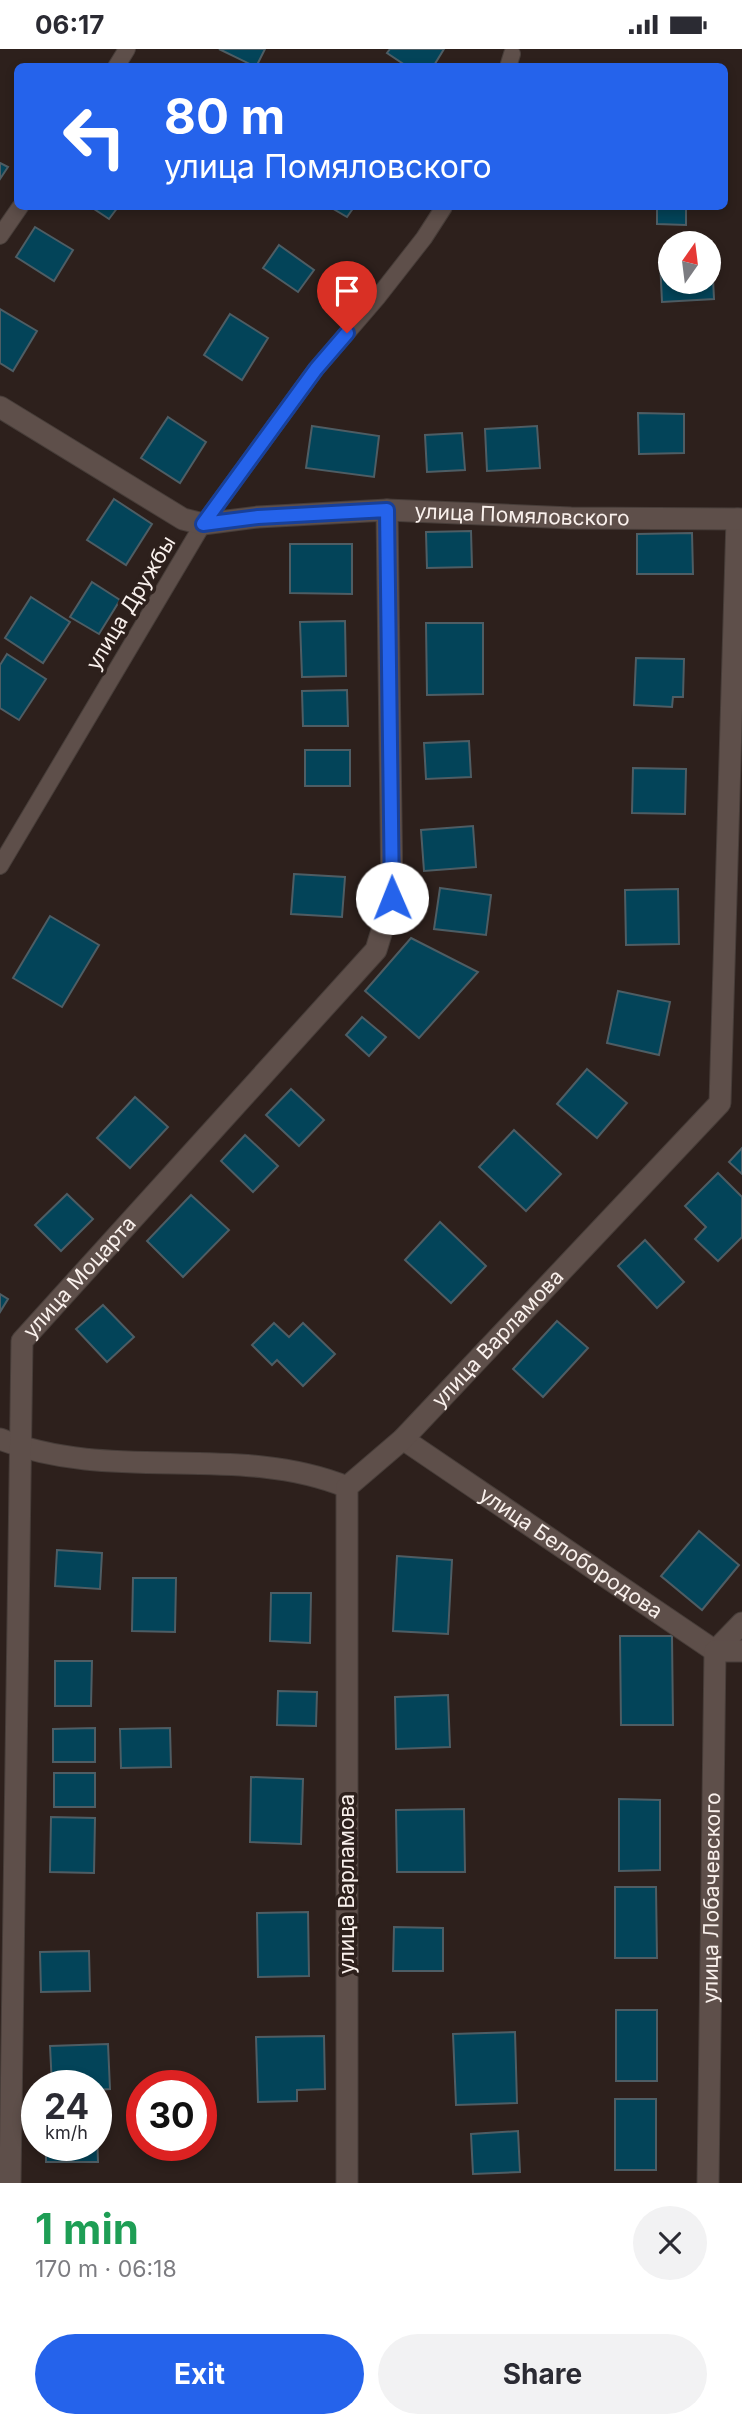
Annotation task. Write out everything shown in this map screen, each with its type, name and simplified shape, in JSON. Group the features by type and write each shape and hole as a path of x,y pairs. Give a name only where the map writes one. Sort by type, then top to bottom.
{"street":[{"name":"улица Помяловского","path":"0,407 183,519 203,524 258,517 387,510 570,518 739,519"},
{"name":"улица Моцарта","path":"10,2183 22,1341 376,950 392,898 387,510"},
{"name":"улица Варламова","path":"347,2183 347,1487 403,1439 720,1103 739,519"},
{"path":"0,1439 21,1448 84,1461 263,1467 322,1477 347,1487"},
{"name":"улица Белобородова","path":"403,1439 715,1651"},
{"path":"715,1651 742,1623"},
{"path":"715,1651 742,1651"},
{"name":"улица Лобачевского","path":"708,2183 715,1651"}],"lane":[{"path":"0,236 18,210"},
{"name":"улица Дружбы","path":"0,866 203,524 316,369 377,298 424,238 442,210"}],"building":[{"path":"219,49 265,49 258,63 248,63"},
{"path":"390,49 444,49 435,63 402,63 387,53"},
{"path":"0,163 8,167 0,179"},
{"path":"96,210 116,210 109,219"},
{"path":"335,210 352,210 347,217"},
{"path":"657,210 686,210 686,225 657,224"},
{"path":"35,227 73,250 54,281 16,257"},
{"path":"279,245 314,270 298,292 263,268"},
{"path":"662,294 714,294 714,299 662,302"},
{"path":"0,309 37,331 13,371 0,363"},
{"path":"230,314 268,338 242,380 204,355"},
{"path":"638,413 684,414 684,453 639,454"},
{"path":"168,417 206,442 180,483 141,458"},
{"path":"312,426 379,436 374,477 306,468"},
{"path":"537,426 540,468 487,471 485,429"},
{"path":"462,433 465,470 427,472 425,435"},
{"path":"114,499 152,524 126,565 87,540"},
{"path":"471,531 472,567 427,568 426,532"},
{"path":"692,533 693,574 637,574 637,534"},
{"path":"290,544 352,544 352,594 290,593"},
{"path":"92,582 120,600 99,634 70,617"},
{"path":"31,597 70,622 43,663 5,638"},
{"path":"345,621 346,676 302,677 300,622"},
{"path":"426,623 483,623 483,694 427,695"},
{"path":"7,654 46,679 19,720 0,708 0,665"},
{"path":"636,658 684,659 683,697 673,697 672,707 634,705"},
{"path":"347,690 348,726 303,726 302,691"},
{"path":"469,741 471,777 426,779 424,743"},
{"path":"305,750 350,750 350,786 305,786"},
{"path":"633,768 686,769 685,814 632,813"},
{"path":"473,826 476,867 424,871 421,830"},
{"path":"294,874 345,877 342,917 291,914"},
{"path":"440,888 491,895 486,935 434,929"},
{"path":"678,889 679,944 626,945 625,890"},
{"path":"50,916 99,945 62,1007 13,978"},
{"path":"411,938 478,972 419,1038 365,991"},
{"path":"618,991 670,1002 659,1055 607,1043"},
{"path":"362,1017 386,1037 369,1056 346,1035"},
{"path":"587,1069 627,1103 597,1138 557,1104"},
{"path":"291,1089 324,1120 299,1146 266,1115"},
{"path":"135,1097 168,1127 130,1168 97,1138"},
{"path":"514,1130 561,1174 526,1211 479,1167"},
{"path":"245,1135 278,1166 253,1192 221,1161"},
{"path":"742,1148 742,1174 729,1162"},
{"path":"718,1173 742,1197 742,1237 718,1261 695,1239 706,1227 685,1206"},
{"path":"67,1194 93,1219 61,1251 35,1225"},
{"path":"191,1195 229,1230 183,1277 147,1241"},
{"path":"440,1222 486,1266 451,1303 405,1260"},
{"path":"645,1240 684,1282 657,1308 618,1266"},
{"path":"0,1294 8,1299 0,1312"},
{"path":"103,1305 134,1337 107,1362 76,1329"},
{"path":"557,1321 588,1348 543,1397 513,1369"},
{"path":"274,1323 289,1337 303,1323 335,1354 303,1386 277,1360 272,1365 252,1345"},
{"path":"699,1531 739,1565 702,1610 661,1576"},
{"path":"57,1550 102,1553 100,1589 55,1586"},
{"path":"397,1556 452,1560 448,1634 393,1631"},
{"path":"133,1578 176,1578 175,1632 132,1631"},
{"path":"271,1593 311,1593 310,1643 270,1641"},
{"path":"620,1636 672,1636 673,1725 621,1725"},
{"path":"55,1661 92,1661 91,1706 55,1706"},
{"path":"278,1691 317,1692 316,1726 277,1725"},
{"path":"448,1695 450,1747 396,1749 395,1697"},
{"path":"95,1728 95,1762 53,1762 53,1729"},
{"path":"170,1728 171,1767 121,1768 120,1729"},
{"path":"54,1773 95,1773 95,1807 54,1807"},
{"path":"251,1777 303,1779 301,1844 250,1842"},
{"path":"619,1799 660,1800 660,1870 619,1871"},
{"path":"464,1809 465,1872 397,1872 396,1810"},
{"path":"51,1817 95,1818 94,1873 50,1872"},
{"path":"615,1887 656,1887 657,1958 615,1958"},
{"path":"308,1912 309,1976 258,1977 257,1913"},
{"path":"394,1927 443,1928 443,1971 393,1971"},
{"path":"89,1951 90,1991 41,1992 40,1952"},
{"path":"616,2010 657,2010 657,2081 616,2081"},
{"path":"515,2032 517,2103 456,2105 453,2034"},
{"path":"324,2036 325,2089 297,2090 297,2101 258,2102 256,2037"},
{"path":"108,2044 109,2070 51,2070 50,2046"},
{"path":"615,2099 656,2099 656,2170 615,2170"},
{"path":"518,2131 520,2172 473,2174 471,2134"},
{"path":"98,2161 98,2162 46,2162"}],"route":[{"path":"347,333 316,369 203,524 258,517 387,510 392,898"}]}
